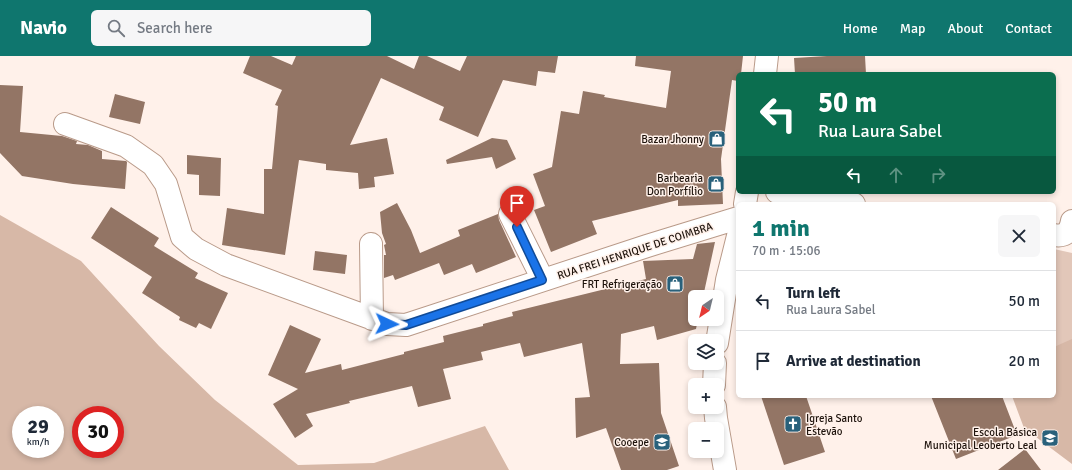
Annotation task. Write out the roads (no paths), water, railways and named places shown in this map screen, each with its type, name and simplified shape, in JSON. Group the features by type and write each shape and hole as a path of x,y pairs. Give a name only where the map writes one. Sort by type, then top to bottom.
{"street":[{"path":"765,72 767,56"},
{"name":"RUA FREI HENRIQUE DE COIMBRA","path":"65,124 126,146 153,165 166,184 182,236 196,249 226,265 387,324 406,325 736,219"},
{"path":"789,194 841,202"},
{"path":"510,214 542,280"},
{"path":"1056,235 1066,234 1070,229 1072,221"},
{"path":"372,244 372,319"},
{"path":"718,334 727,280 736,244"},
{"path":"716,414 725,470"}],"place":[{"name":"Bazar Jhonny","path":"717,139"},
{"name":"Barbearia Don Porfílio","path":"716,184"},
{"name":"FRT Refrigeração","path":"675,284"},
{"name":"Igreja Santo Estevão","path":"793,424"},
{"name":"Escola Básica Municipal Leoberto Leal","path":"1050,438"},
{"name":"Cooepe","path":"662,442"}]}
